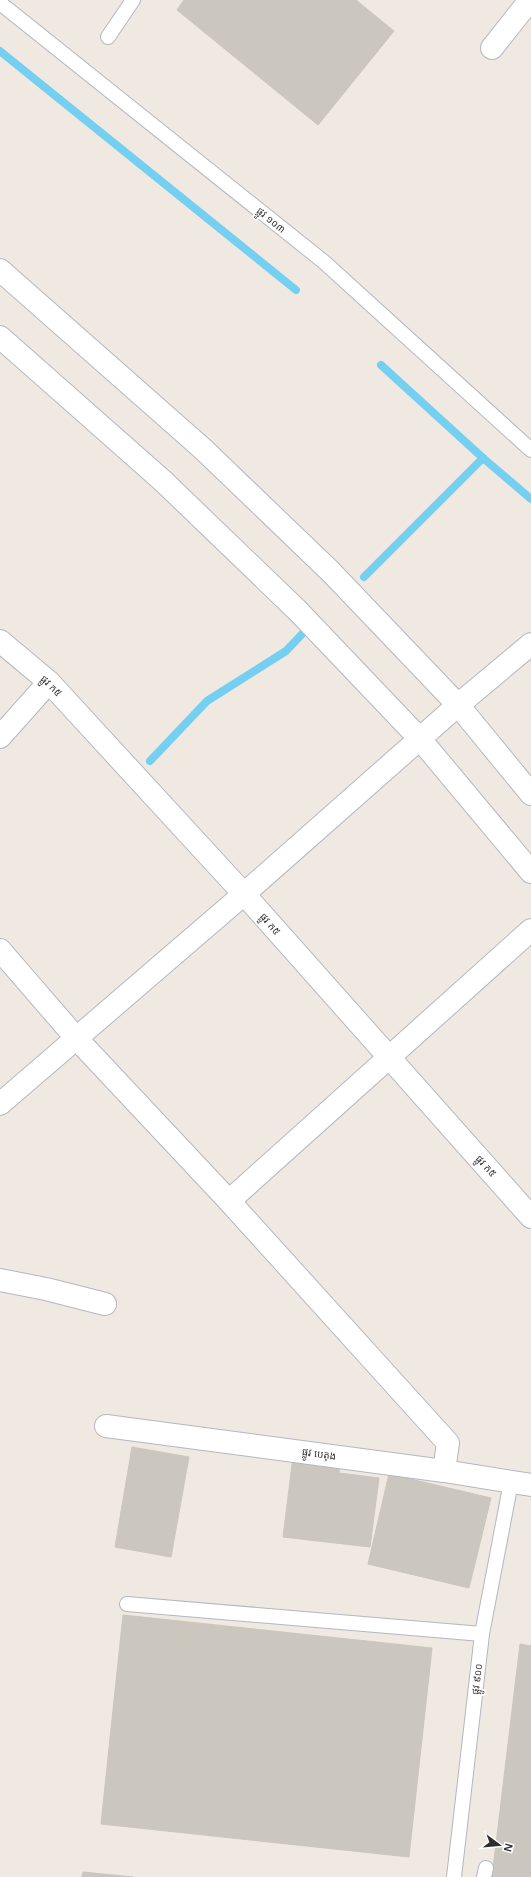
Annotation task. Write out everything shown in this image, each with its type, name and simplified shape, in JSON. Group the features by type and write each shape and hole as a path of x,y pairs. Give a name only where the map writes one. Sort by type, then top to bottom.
{"street":[{"path":"492,48 530,0"},
{"path":"0,270 208,454 331,572 458,705 531,794"},
{"path":"0,337 175,492 298,611 420,739 531,872"},
{"name":"ផ្លូវ ក៥","path":"0,641 49,682 244,894 388,1058 531,1217"},
{"path":"0,1104 244,894 458,705 531,644"},
{"path":"0,737 49,682"},
{"path":"229,1201 531,930"},
{"path":"0,950 77,1039 229,1201 448,1443 444,1471"},
{"path":"0,1280 46,1289 105,1304"},
{"name":"ផ្លូវ បេតុង","path":"106,1426 444,1471 521,1484"}],"lane":[{"path":"108,37 133,0"},
{"name":"ផ្លូវ ១០៣","path":"0,3 324,262 531,450"},
{"name":"ផ្លូវ ៩០០","path":"454,1877 482,1634 521,1484"},
{"path":"127,1604 482,1634"}],"building":[{"path":"184,0 356,0 394,31 318,125 177,10"},
{"path":"132,1447 189,1457 171,1557 115,1547"},
{"path":"293,1457 340,1463 339,1473 379,1478 370,1547 283,1537"},
{"path":"389,1474 491,1498 469,1588 368,1564"},
{"path":"123,1615 432,1648 409,1857 101,1824"},
{"path":"520,1644 531,1646 531,1877 492,1877"},
{"path":"83,1872 133,1877 82,1877"}],"waterway":[{"path":"0,51 296,290"},
{"path":"381,365 483,458 531,499"},
{"path":"364,577 483,458"},
{"path":"150,761 207,701 286,651 305,631"}]}
